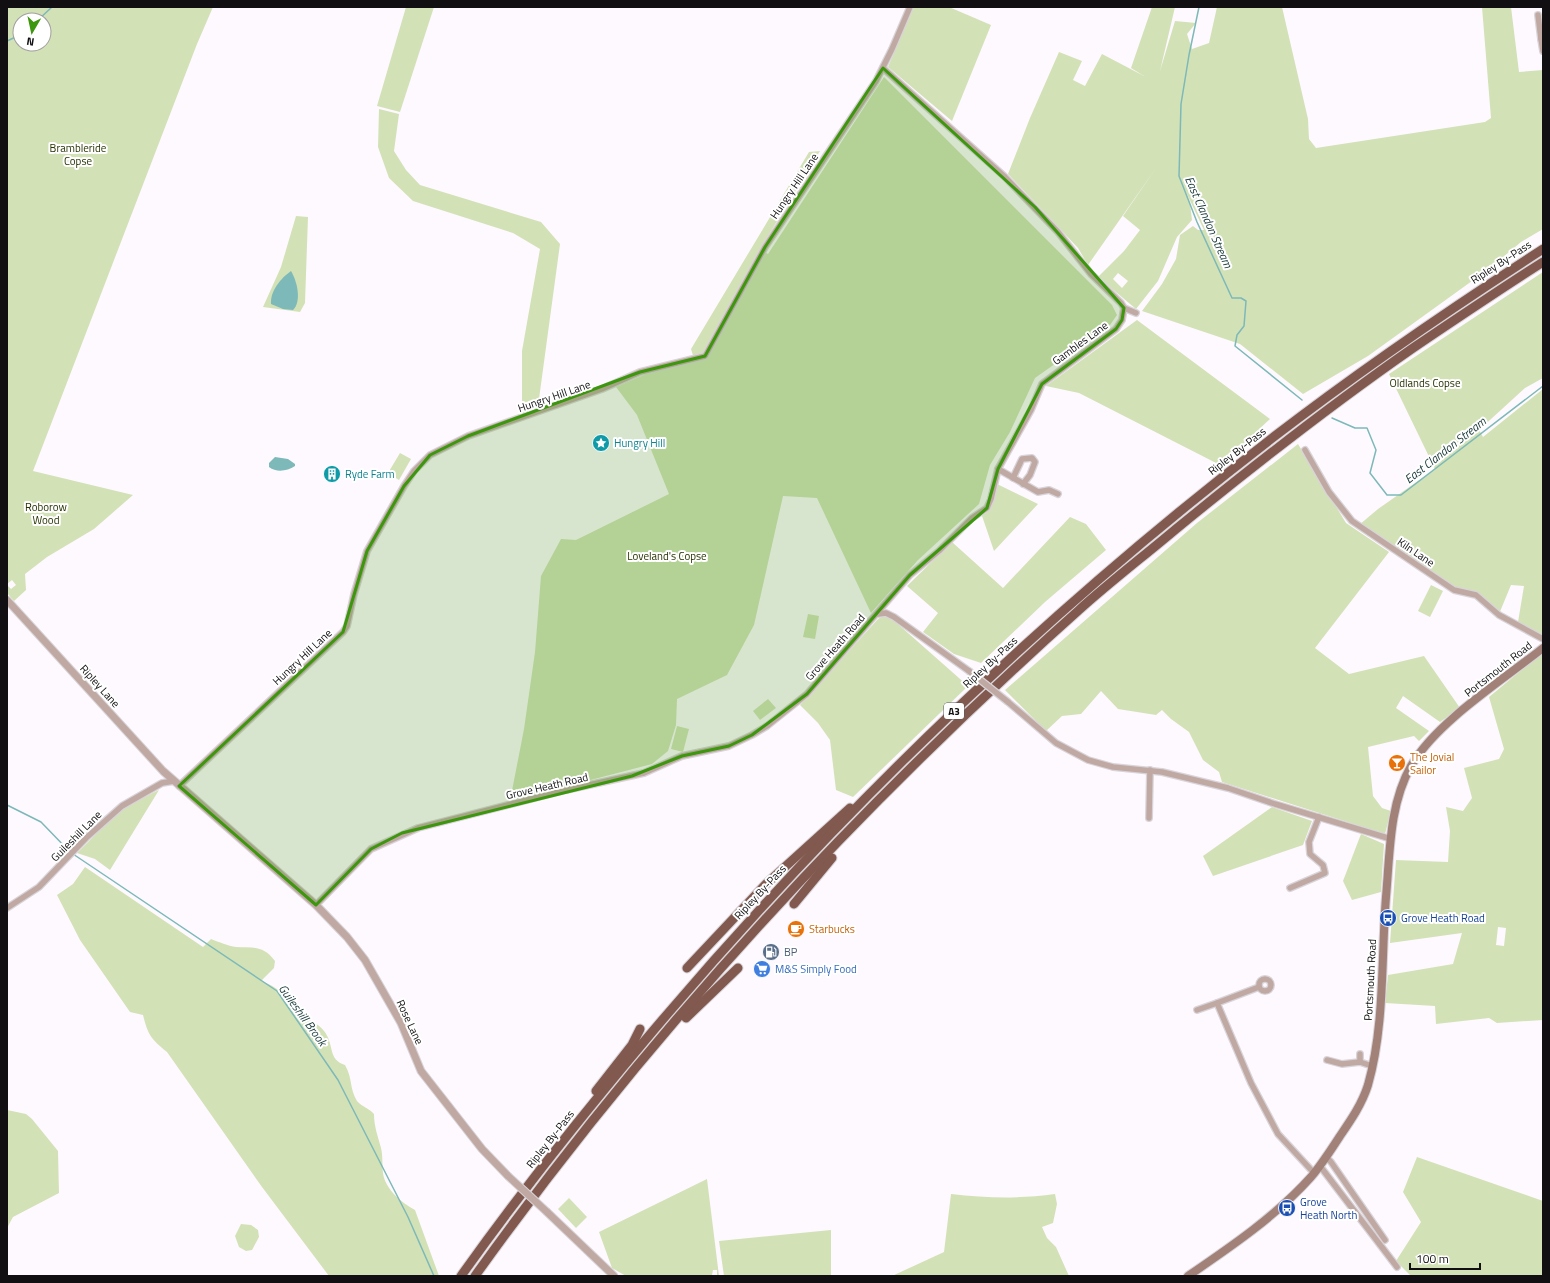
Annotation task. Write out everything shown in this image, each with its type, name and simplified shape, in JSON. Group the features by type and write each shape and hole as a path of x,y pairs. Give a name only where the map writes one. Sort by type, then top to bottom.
{"highway":[{"name":"Ripley By-Pass","path":"461,1276 558,1147 667,1015 729,943 798,868 912,753 994,674 1074,601 1232,469 1404,341 1543,249"},
{"name":"Ripley By-Pass","path":"475,1276 512,1225 616,1092 744,944 807,875 918,762 1081,608 1240,477 1411,349 1543,262"},
{"path":"687,968 766,884 912,753"},
{"path":"794,904 817,875 918,762"},
{"path":"616,1092 695,1008 738,968"},
{"path":"558,1147 588,1100 632,1045 640,1029"}],"main road":[{"name":"Portsmouth Road","path":"1188,1276 1273,1214 1317,1169 1358,1108 1366,1092 1372,1066 1379,1018 1391,839 1399,794 1408,771 1423,749 1448,724 1543,648"}],"street":[{"name":"Hungry Hill Lane","path":"176,784 343,632 367,551 404,486 414,471 430,455 468,436 602,389 640,372 705,356 765,247 876,82 910,7"},
{"path":"1538,15 1543,51"},
{"path":"883,68 1030,202 1058,232 1091,274 1121,303 1124,308 1136,313"},
{"name":"Gambles Lane","path":"878,614 910,576 939,551 972,518 987,508 991,499 998,469 1031,410 1042,384 1116,329 1122,320 1124,308"},
{"name":"Kiln Lane","path":"1305,450 1330,492 1352,521 1454,590 1476,595 1499,615 1543,639"},
{"path":"1013,478 1022,459 1032,458 1035,462 1030,475 1023,484"},
{"path":"998,469 1038,492 1049,490 1058,494"},
{"name":"Ripley Lane","path":"7,600 176,784"},
{"path":"887,604 894,617"},
{"name":"Grove Heath Road","path":"316,905 371,849 402,833 566,790 632,776 656,768 682,756 729,746 752,735 767,726 807,694 878,614 886,613 894,617 969,671 1056,743 1078,756 1099,764 1150,770 1228,788 1275,804 1391,839"},
{"path":"1149,818 1150,770"},
{"path":"162,783 163,771"},
{"name":"Guileshill Lane","path":"7,908 39,887 114,812 162,783 176,784"},
{"name":"Rose Lane","path":"176,784 316,905 347,937 365,960 401,1023 421,1071 482,1149 508,1176 614,1276"},
{"path":"1290,888 1326,873 1323,865 1310,854 1310,842 1319,817"},
{"path":"1197,1010 1259,987"},
{"path":"1217,1003 1251,1083 1278,1134 1317,1169 1397,1267"},
{"path":"1360,1054 1360,1062"},
{"path":"1327,1060 1342,1064 1360,1062 1372,1066"},
{"path":"1326,1157 1385,1240"}],"highlighted area":[{"path":"883,68 1035,207 1124,308 1122,320 1116,329 1042,384 998,469 987,508 910,575 807,694 752,735 729,746 682,756 632,776 402,833 371,849 316,905 179,786 343,632 367,551 404,486 430,455 468,436 640,372 705,356 765,247"}],"green space":[{"name":"Brambleride Copse","path":"7,7 213,7 197,44 33,471 133,495 94,529 47,557 25,574 26,590 14,601 7,593 7,585 11,589 16,585 12,580 7,584"},
{"path":"406,7 434,7 400,112 377,106"},
{"path":"913,7 949,7 991,25 952,121 888,67"},
{"path":"1152,7 1175,7 1160,71 1175,21 1196,23 1187,34 1192,49 1209,43 1217,7 1282,7 1308,119 1309,139 1316,148 1485,122 1491,118 1482,7 1511,7 1519,72 1543,70 1543,229 1521,242 1490,268 1368,356 1303,394 1240,344 1142,311 1162,284 1176,259 1180,235 1193,226 1198,230 1204,230 1184,188 1190,203 1192,220 1177,237 1158,281 1136,309 1098,277 1124,251 1140,230 1123,216 1156,168 1088,265 1078,248 1008,174 1030,118 1059,52 1082,61 1073,80 1085,86 1102,54 1144,76 1131,68","holes":["1118,273 1128,281 1122,288 1113,279"]},
{"name":"Loveland's Copse","path":"884,77 1112,305 1117,315 1110,325 1035,378 1010,432 990,465 979,504 918,560 871,613 817,498 783,496 754,625 727,675 677,699 676,725 668,751 652,764 510,801 524,729 535,652 541,576 561,539 576,540 669,494 637,415 616,387 646,374 695,362 691,349 809,152 820,151 760,249 768,254"},
{"path":"379,109 399,114 394,151 406,170 420,185 541,222 560,244 539,399 522,407 522,351 540,249 513,233 413,201 389,178 378,147"},
{"path":"296,216 308,217 305,303 300,312 263,307 281,267"},
{"name":"Oldlands Copse","path":"1543,272 1543,378 1525,388 1479,430 1483,437 1543,389 1543,636 1518,622 1524,586 1511,585 1499,614 1482,600 1454,589 1359,525 1378,509 1435,469 1389,374"},
{"path":"1137,320 1270,419 1220,465 1079,393 1046,386"},
{"path":"1298,444 1346,523 1389,552 1315,648 1349,674 1424,656 1460,708 1440,722 1403,696 1396,708 1429,731 1419,741 1414,736 1368,747 1373,796 1382,808 1391,811 1385,834 1222,782 1219,772 1203,760 1189,732 1171,719 1162,710 1156,715 1118,709 1101,691 1081,714 1062,716 1046,731 1005,690 1197,523"},
{"path":"400,453 411,459 399,480 388,473"},
{"path":"997,484 1038,504 994,551 981,513 989,508 993,502"},
{"path":"1070,517 1086,524 1106,550 1045,602 981,663 954,654 923,632 938,613 907,586 952,542 1003,588"},
{"path":"1431,585 1443,591 1430,617 1418,611"},
{"path":"808,614 819,616 815,639 803,637"},
{"path":"883,616 891,618 968,686 853,797 836,790 830,740 818,723 800,705 878,619"},
{"path":"1543,652 1543,1020 1497,1023 1489,1018 1436,1024 1435,1006 1385,1003 1388,975 1453,964 1462,933 1390,943 1396,860 1448,862 1450,831 1446,807 1463,811 1472,798 1464,768 1499,759 1504,749 1489,697","holes":["1498,927 1506,928 1504,946 1496,945"]},
{"path":"768,699 776,708 760,720 753,711"},
{"path":"677,726 689,729 683,752 671,749"},
{"path":"159,790 110,870 95,859 77,853 106,824 128,805"},
{"path":"1272,807 1312,821 1303,845 1213,876 1203,856"},
{"path":"1361,834 1384,844 1381,892 1352,900 1343,881"},
{"path":"85,867 203,947 211,939 236,947 257,948 271,956 275,961 274,968 261,981 269,984 281,992 307,1018 322,1029 327,1036 333,1055 339,1062 345,1065 357,1101 374,1114 375,1127 382,1151 384,1179 395,1195 415,1210 439,1276 329,1276 262,1187 167,1052 157,1044 151,1036 143,1015 130,1012 80,940 57,895 73,884"},
{"path":"7,1110 26,1114 32,1119 58,1151 59,1193 13,1217 7,1228"},
{"path":"1417,1157 1543,1201 1543,1276 1411,1276 1396,1261 1421,1222 1403,1192"},
{"path":"707,1179 719,1276 717,1276 717,1270 713,1270 712,1275 626,1276 612,1268 599,1232"},
{"path":"951,1194 1029,1197 1055,1194 1057,1204 1053,1223 1042,1227 1047,1238 1056,1247 1069,1276 892,1276 944,1252"},
{"path":"569,1198 587,1217 576,1228 558,1209"},
{"path":"241,1224 251,1225 258,1230 259,1237 252,1250 246,1251 239,1247 235,1236"},
{"path":"831,1230 831,1276 724,1276 719,1241"}],"water":[{"path":"291,271 298,291 296,306 293,310 283,309 271,304 272,294 277,285"},
{"path":"275,457 288,459 295,464 295,466 282,471 272,469 269,467 269,463"}],"waterway":[{"path":"47,12 52,7"},
{"name":"East Clandon Stream","path":"1199,7 1181,104 1179,176 1197,222 1232,298 1241,298 1246,301 1244,326 1237,335 1235,346 1302,400"},
{"path":"7,41 12,39"},
{"name":"East Clandon Stream","path":"1332,418 1355,428 1367,428 1376,450 1370,473 1387,495 1401,495 1543,386"},
{"name":"Guileshill Brook","path":"7,805 41,822 70,852"},
{"name":"Guileshill Brook","path":"73,854 277,991 338,1080 408,1217 434,1276"}],"place":[{"name":"Hungry Hill","path":"601,443"},
{"name":"Ryde Farm","path":"332,474"},
{"name":"The Jovial Sailor","path":"1397,763"},
{"name":"Grove Heath Road","path":"1388,918"},
{"name":"Starbucks","path":"796,929"},
{"name":"BP","path":"771,952"},
{"name":"M&S Simply Food","path":"762,969"},
{"name":"Grove Heath North","path":"1287,1208"}],"park label":[{"name":"Roborow Wood","path":"46,513"}]}
